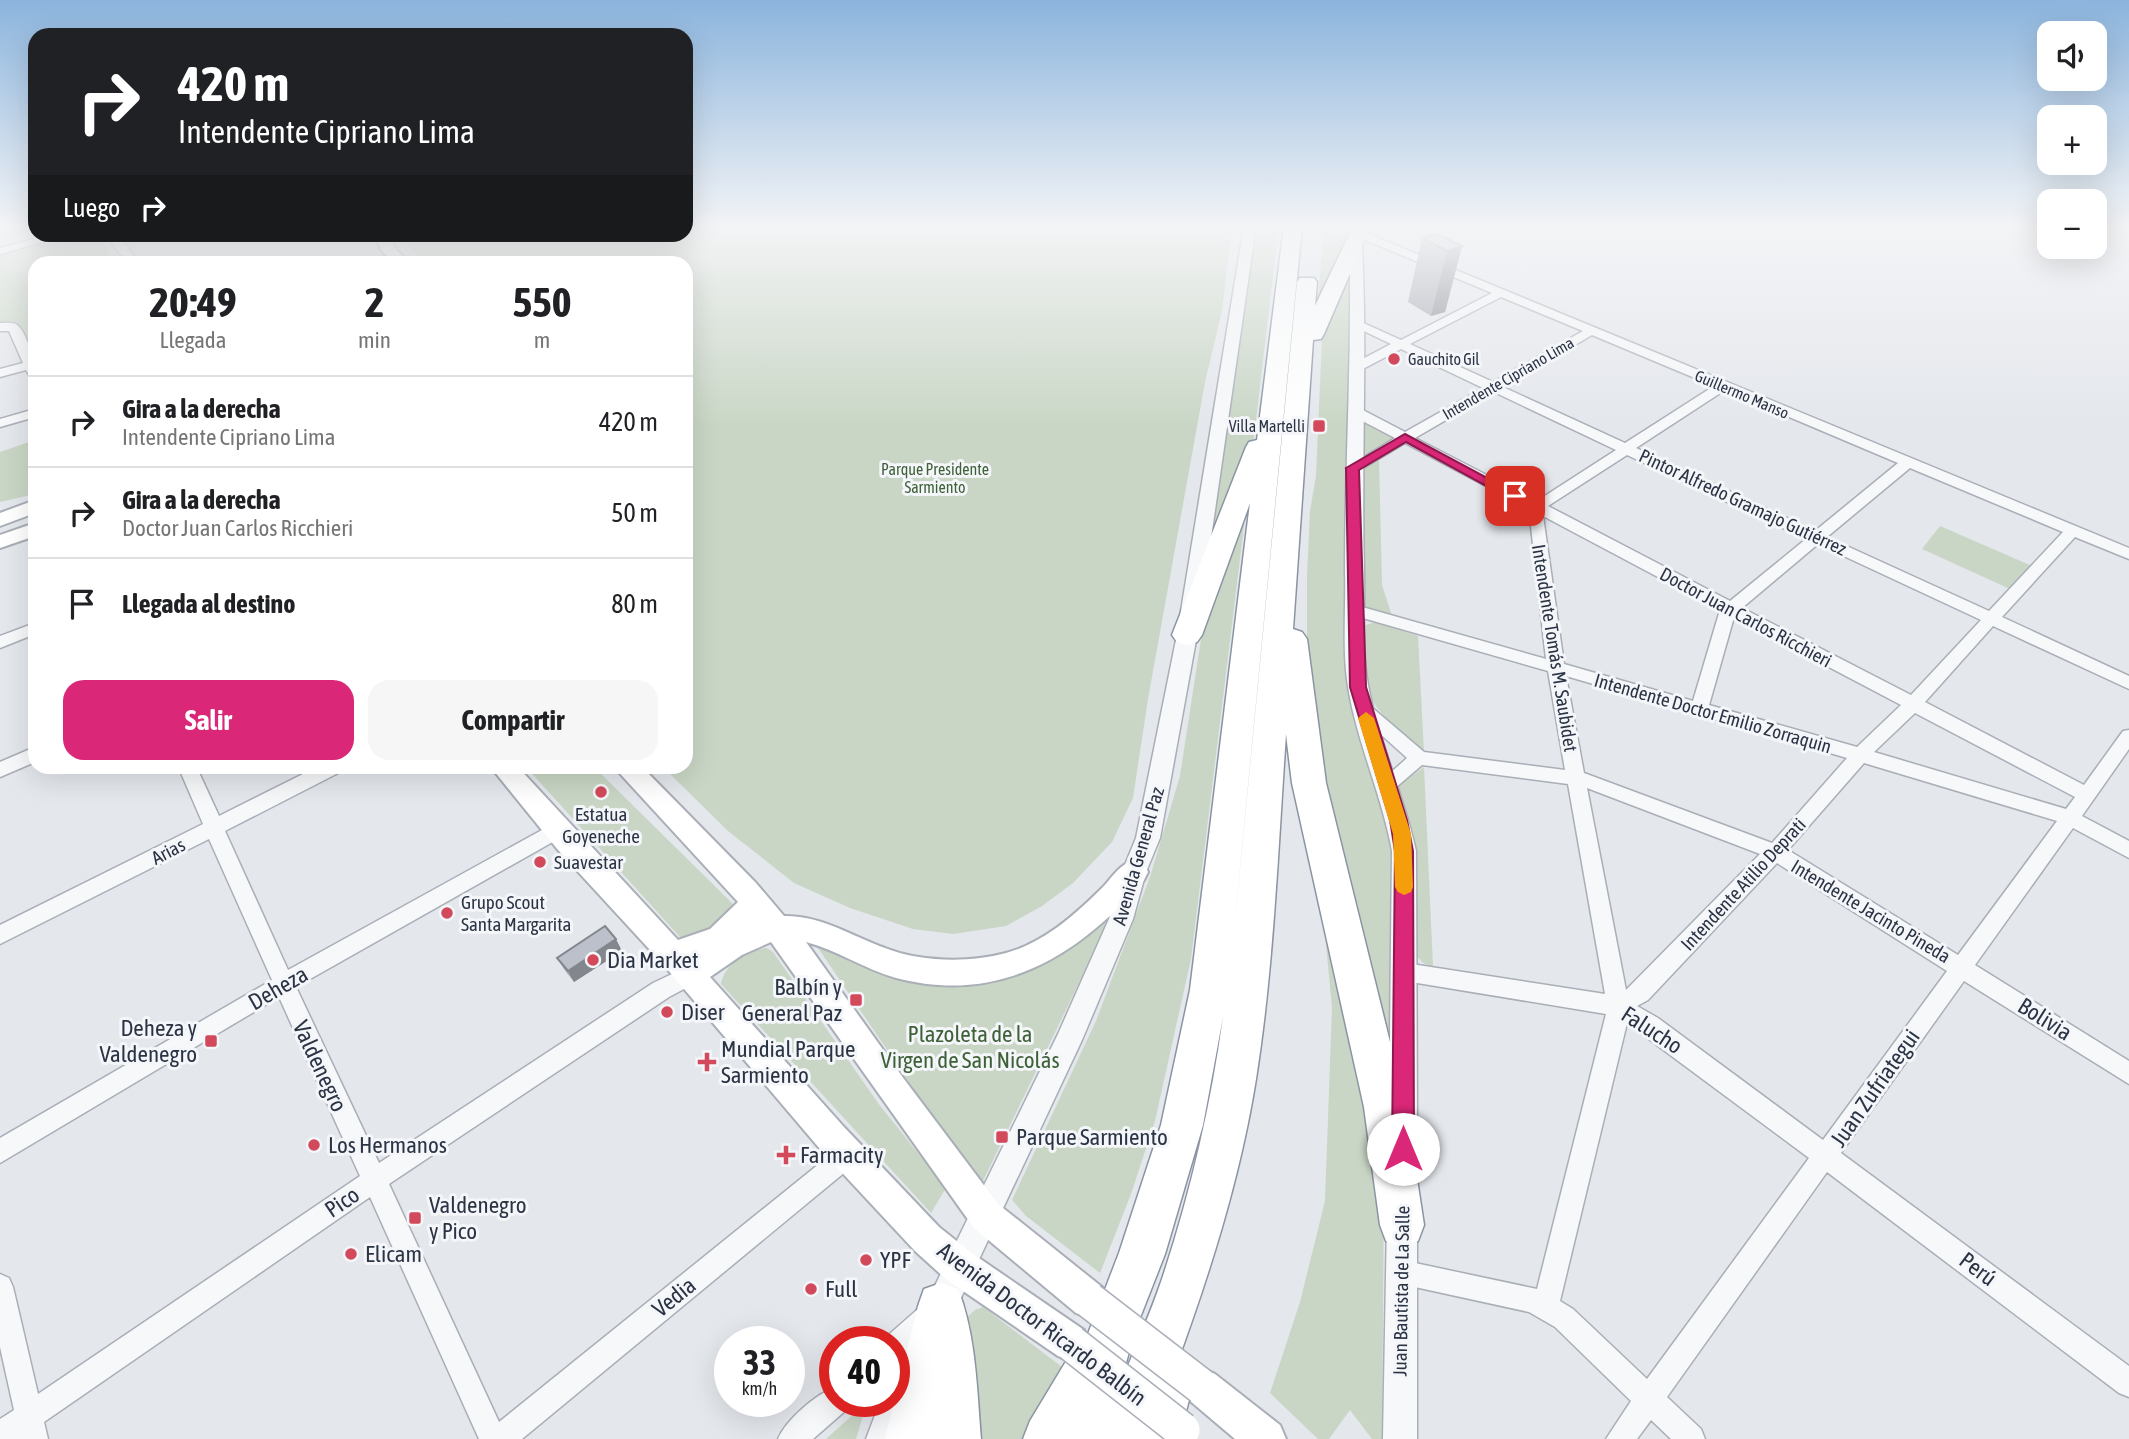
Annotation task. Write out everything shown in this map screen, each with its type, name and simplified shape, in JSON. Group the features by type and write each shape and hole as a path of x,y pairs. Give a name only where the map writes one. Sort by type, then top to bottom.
{"highway":[{"path":"1048,1439 1091,1324 1142,1254 1182,1125 1206,1003 1286,293"},
{"path":"1125,1439 1185,1279 1235,1079 1245,1012 1306,293"},
{"path":"1300,368 1329,293"},
{"path":"1188,635 1257,449 1273,422"},
{"path":"1284,564 1309,783 1385,1107 1402,1225"},
{"path":"1177,1436 1184,1326 1205,1202"},
{"path":"950,1287 948,1343 956,1430"},
{"path":"910,1439 950,1287"},
{"path":"1079,1439 1091,1324"}],"main road":[{"path":"0,510 28,505"},
{"path":"2,535 28,511"},
{"path":"2,535 28,530"},
{"name":"Avenida Doctor Ricardo Balbín","path":"509,774 681,964 848,1155 927,1239 950,1287 1091,1324 1202,1387 1266,1439"},
{"name":"Avenida Doctor Ricardo Balbín","path":"633,774 754,901 815,975 893,1090 986,1216 1034,1257 1091,1324 1177,1436"},
{"path":"681,964 732,947 776,928 818,933 880,960 911,968 982,971 1033,958 1066,939 1099,912 1134,872"},
{"path":"681,964 690,951 722,937 747,914 754,901"}],"street":[{"name":"Avenida General Paz","path":"910,1360 986,1216 1069,1040 1121,919 1155,811 1188,635 1240,293"},
{"name":"Juan Bautista de La Salle","path":"1356,293 1353,468 1356,671 1363,709 1402,834 1404,851 1400,1439"},
{"name":"Guillermo Manso","path":"1500,293 2129,554"},
{"path":"1355,368 1500,293"},
{"name":"Pintor Alfredo Gramajo Gutiérrez","path":"1356,323 2129,683"},
{"path":"5,326 13,327 28,361"},
{"name":"Intendente Cipriano Lima","path":"1353,468 1591,331"},
{"path":"0,373 28,370"},
{"path":"1536,507 1723,386"},
{"name":"Doctor Juan Carlos Ricchieri","path":"1354,411 2087,795"},
{"path":"0,423 28,415"},
{"path":"1699,709 1725,616 1730,609 1907,463"},
{"name":"Intendente Tomás M. Saubidet","path":"1536,507 1535,521 1556,668 1618,1006"},
{"name":"Intendente Atilio Deprati","path":"1618,1006 1640,993 1775,852 1858,756 1912,705 2072,531"},
{"name":"Intendente Doctor Emilio Zorraquin","path":"1355,610 2045,808 2070,818 2129,850"},
{"path":"0,642 28,631"},
{"path":"1363,709 1419,758 1387,784"},
{"name":"Juan Zufriategui","path":"1620,1439 1667,1370 1828,1155 2129,736"},
{"path":"0,770 28,757"},
{"name":"Intendente Jacinto Pineda","path":"1419,758 1576,778 1601,785 1775,852 1962,966"},
{"name":"Valdenegro","path":"190,774 283,984 373,1181 398,1228 493,1439"},
{"name":"Arias","path":"0,935 321,774"},
{"name":"Deheza","path":"0,1151 283,984 558,830"},
{"name":"Pico","path":"0,1436 32,1428 373,1181 661,990 681,964"},
{"name":"Bolivia","path":"1962,966 2129,1073"},
{"name":"Falucho","path":"1405,972 1618,1006 1650,1025 1828,1155"},
{"path":"1546,1305 1616,1025 1618,1006"},
{"name":"Vedia","path":"500,1439 848,1155"},
{"name":"Perú","path":"1828,1155 2129,1383"},
{"path":"1401,1273 1546,1305 1564,1318 1691,1439"},
{"path":"0,1287 32,1428"},
{"path":"910,1330 950,1287"},
{"path":"792,1439 819,1415"},
{"name":"Avenida General Paz","path":"880,1439 888,1417"}],"green space":[{"path":"0,293 28,293 28,347 16,323 0,326"},
{"name":"Parque Presidente Sarmiento","path":"693,293 1224,293 1205,382 1148,699 1133,798 1112,842 1073,883 1042,906 1006,926 953,934 913,929 850,908 794,883 728,831 670,774 693,774"},
{"path":"1246,293 1271,293 1254,437 1207,547"},
{"path":"1335,293 1351,293 1352,351 1347,432 1349,687 1370,771 1391,826 1398,1049 1384,1048 1333,838 1307,654 1310,511 1316,476 1322,339 1328,308"},
{"path":"1359,418 1400,437 1363,457"},
{"path":"28,442 28,496 0,502 0,452"},
{"path":"1379,459 1382,585 1392,616 1362,606 1361,468"},
{"path":"1246,510 1191,959 1155,1121 1131,1194 1100,1273 1026,1216 1012,1200 1096,1021 1150,877 1180,776 1203,626"},
{"path":"1940,526 2032,566 2010,589 1922,549"},
{"path":"1375,622 1418,636 1424,752 1379,710 1367,687 1363,626"},
{"path":"1424,767 1433,967 1423,963 1416,955 1415,856 1398,786"},
{"path":"532,774 601,774 732,903 734,914 693,943 680,937"},
{"path":"1315,827 1384,1188 1382,1439 1372,1439 1350,1410 1329,1439 1318,1439 1270,1393 1300,1302 1325,1201 1332,1008"},
{"name":"Plazoleta de la Virgen de San Nicolás","path":"1105,918 1109,921 980,1187 814,942 907,976 1024,970 1073,947"},
{"path":"767,948 773,952 878,1103 946,1188 931,1213 721,984 727,970 738,959"},
{"path":"983,1307 1062,1367 1025,1439 922,1439 962,1322 975,1310"},
{"path":"850,1417 863,1417 856,1439 826,1439"}],"building":[{"path":"605,926 616,939 568,971 557,958"}],"slow traffic":[{"path":"1366,718 1402,834 1404,887"}],"place":[{"name":"Gauchito Gil","path":"1394,359"},
{"name":"Villa Martelli","path":"1319,426"},
{"name":"Estatua Goyeneche","path":"601,792"},
{"name":"Suavestar","path":"540,862"},
{"name":"Grupo Scout Santa Margarita","path":"447,913"},
{"name":"Dia Market","path":"593,960"},
{"name":"Balbín y General Paz","path":"856,1000"},
{"name":"Diser","path":"667,1012"},
{"name":"Deheza y Valdenegro","path":"211,1041"},
{"name":"Mundial Parque Sarmiento","path":"707,1062"},
{"name":"Parque Sarmiento","path":"1002,1137"},
{"name":"Los Hermanos","path":"314,1145"},
{"name":"Farmacity","path":"786,1155"},
{"name":"Valdenegro y Pico","path":"415,1218"},
{"name":"Elicam","path":"351,1254"},
{"name":"YPF","path":"866,1260"},
{"name":"Full","path":"811,1289"}],"route":[{"path":"1403,1149 1404,851 1402,834 1358,687 1353,468 1405,437 1515,496"}]}
